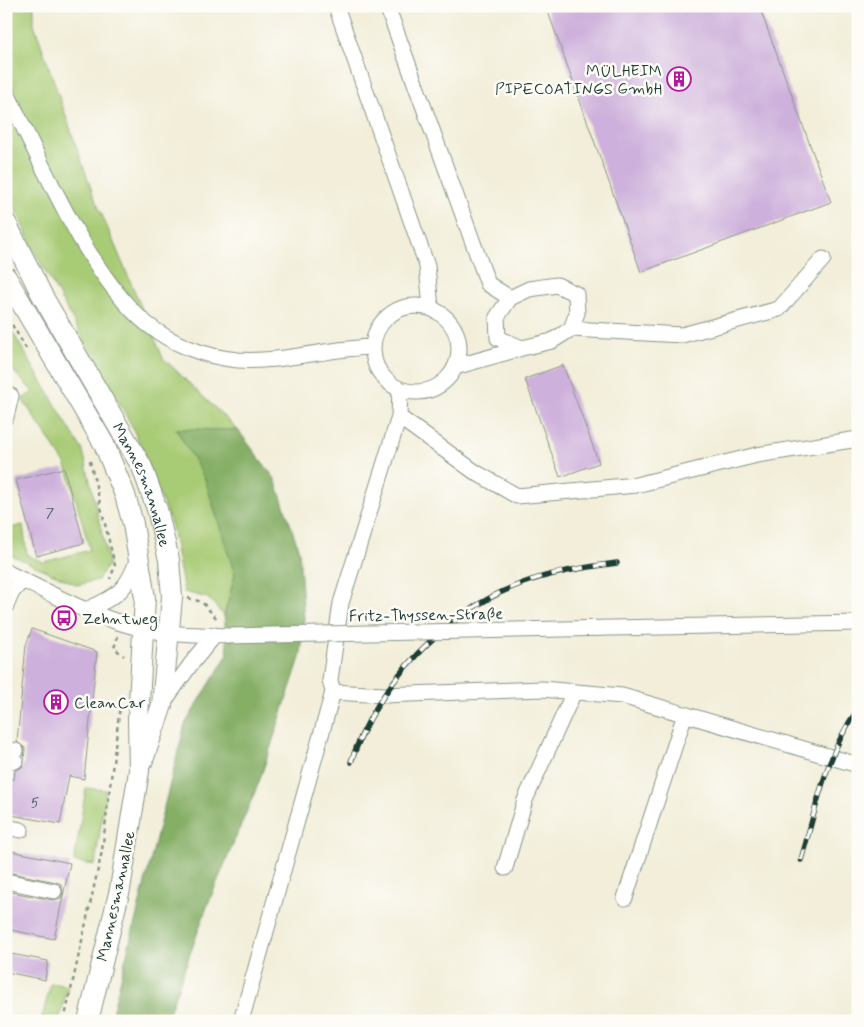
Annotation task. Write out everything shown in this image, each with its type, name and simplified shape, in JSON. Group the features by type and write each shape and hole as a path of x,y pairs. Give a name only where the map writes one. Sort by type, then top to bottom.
{"main road":[{"name":"Mannesmannallee","path":"6,223 43,298 142,467 157,509 169,560 172,597 162,705 139,771 120,889 88,1021"},
{"name":"Mannesmannallee","path":"6,277 104,444 125,494 140,554 145,590 138,719 139,771"}],"street":[{"path":"336,6 427,266 430,308"},
{"path":"387,6 488,284 510,298"},
{"path":"6,91 59,195 95,260 118,295 142,320 160,333 197,351 247,360 279,359 344,348 373,347"},
{"path":"456,367 552,341 571,329 682,335 778,309 823,259"},
{"path":"522,348 498,338 497,317 510,298 529,289 557,285 576,294 577,312 571,329"},
{"path":"410,306 430,308 444,315 456,332 460,346 456,367 447,380 434,388 419,392 400,389 385,379 375,362 373,347 377,331 386,319 396,311 410,306"},
{"path":"241,1021 333,692 330,680 341,604 399,417 400,389"},
{"path":"6,394 11,396 6,417"},
{"path":"399,417 475,472 518,496 636,485 749,457 858,439"},
{"path":"88,610 120,593 134,572 140,554"},
{"name":"Fritz-Thyssen-Straße","path":"6,572 88,610 122,623 170,633 222,635 858,623"},
{"path":"6,606 12,592 23,580"},
{"path":"162,705 190,664 222,635"},
{"path":"333,692 384,695 542,689 622,696 858,765"},
{"path":"505,868 525,800 574,692"},
{"path":"625,898 685,714"},
{"path":"6,827 21,830"},
{"path":"6,881 54,891"}],"path":[{"path":"6,315 32,358"},
{"path":"88,451 110,536 115,566 109,580 120,593"},
{"path":"122,623 114,648 124,656 123,666"},
{"path":"64,1021 102,851 116,751 120,704"}],"green space":[{"path":"6,6 34,6 34,24 93,194 163,358 238,430 179,429 205,479 235,575 224,616 208,598 184,592 172,526 132,426 33,249 6,187"},
{"path":"6,321 83,451 109,563 98,580 78,585 6,553 6,529 23,525 27,555 43,562 90,550 66,465 22,399 33,392 6,363"},
{"path":"176,429 238,430 275,479 299,550 304,619 301,655 259,782 208,904 166,1021 110,1021 185,724 228,654 224,616 235,575 205,479"},
{"path":"86,788 106,790 95,865 74,862"},
{"path":"51,983 68,986 59,1021 41,1021"}],"building":[{"name":"MÜLHEIM PIPECOATINGS GmbH","path":"546,6 759,6 831,202 641,272"},
{"path":"563,365 599,463 560,477 525,379"},
{"path":"64,468 84,543 36,556 16,480"},
{"name":"CleanCar","path":"32,629 97,652 84,779 69,776 60,824 6,814 6,778 14,779 15,770 22,767 24,763 25,748 17,742 26,645"},
{"path":"6,850 70,863 54,939 6,929 6,891 53,900 61,898 63,892 61,884 56,882 6,872"},
{"path":"6,953 48,961 45,980 6,972"}],"railway":[{"path":"351,762 363,733 378,705 396,678 441,632 467,612 494,596 534,579 569,570 617,563"},
{"path":"801,860 817,801 830,763 847,726 858,709"}],"place":[{"name":"MÜLHEIM PIPECOATINGS GmbH","path":"679,79"},
{"name":"Zehntweg","path":"64,618"},
{"name":"CleanCar","path":"56,702"}]}
